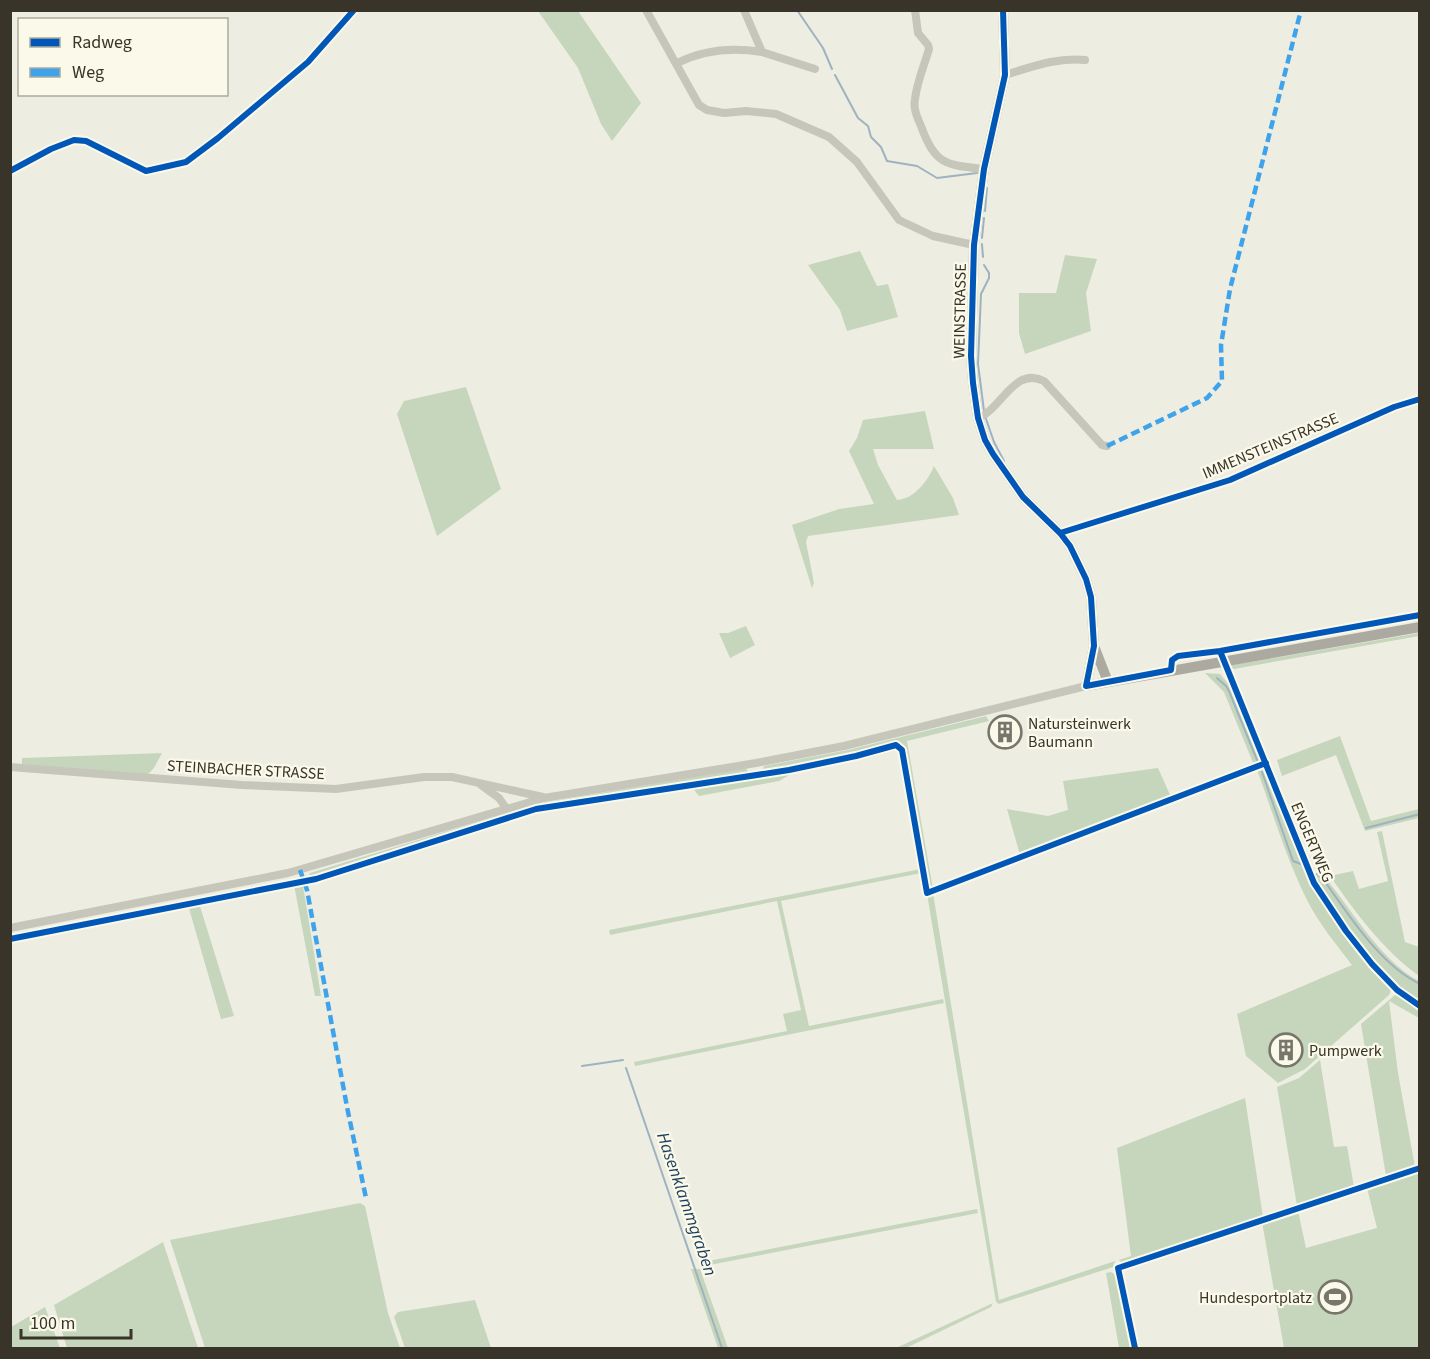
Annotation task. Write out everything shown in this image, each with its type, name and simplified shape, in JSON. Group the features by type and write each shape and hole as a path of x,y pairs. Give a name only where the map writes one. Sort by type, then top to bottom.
{"main road":[{"name":"WEINSTRASSE","path":"1003,10 1005,75 978,200 974,245 971,356 983,416 985,440 1013,486 1060,532 1070,546 1086,579 1091,597 1094,646 1086,686"},
{"path":"1086,686 1419,627"},
{"name":"WEINSTRASSE","path":"1094,646 1108,682"}],"street":[{"path":"10,171 51,149 74,140 86,141 146,171 186,162 308,62 354,10"},
{"path":"646,10 699,105 707,110 776,114 830,137 857,162 899,220 933,236 974,245"},
{"path":"744,10 762,52"},
{"path":"915,10 918,33 929,49 914,101 927,142 939,158 953,166 984,169"},
{"path":"677,63 691,56 718,50 738,49 762,52 815,69"},
{"path":"1005,75 1052,61 1074,58 1085,60"},
{"path":"983,416 1019,382 1027,377 1035,377 1044,381 1102,445 1107,446"},
{"name":"IMMENSTEINSTRASSE","path":"1060,532 1230,480 1394,407 1419,399"},
{"name":"ENGERTWEG","path":"1224,662 1314,883 1346,931 1372,964 1397,990 1419,1006"},
{"path":"10,928 288,873 544,798 844,746 1086,686"},
{"name":"STEINBACHER STRASSE","path":"10,767 153,779 336,789 424,777 453,777 544,798"},
{"name":"STEINBACHER STRASSE","path":"478,783 499,798 506,808"}],"green space":[{"path":"538,11 578,11 641,103 612,141 601,124 578,68"},
{"path":"860,251 877,286 888,284 898,317 847,331 840,310 808,265"},
{"path":"1065,255 1097,259 1086,293 1091,331 1025,354 1019,333 1019,293 1056,293"},
{"path":"466,387 501,489 437,536 397,414 404,401"},
{"path":"925,411 934,449 873,449 878,465 897,500 915,493 928,478 934,466 953,498 959,515 808,536 806,542 814,583 812,588 792,525 839,509 874,504 849,451 857,438 863,420"},
{"path":"746,626 755,645 730,658 719,633 728,633"},
{"path":"1419,633 1419,636 1234,669 1231,667 1233,665"},
{"path":"1205,673 1220,674 1230,686 1261,761 1254,765 1224,692"},
{"path":"986,716 989,721 907,741 933,889 926,887 904,752 899,742 781,769 763,769 764,766 848,750"},
{"path":"1340,736 1371,821 1419,809 1419,818 1365,831 1336,755 1282,776 1277,760"},
{"path":"162,753 154,768 147,775 22,765 22,758"},
{"path":"746,768 748,772 746,773 727,777 532,809 308,878 310,873 536,804"},
{"path":"1158,768 1171,797 1020,855 1007,809 1048,816 1068,810 1063,781"},
{"path":"798,770 779,781 699,796 691,786"},
{"path":"1257,770 1266,771 1307,873 1391,990 1389,995 1305,1069 1278,1083 1246,1056 1237,1014 1352,965 1328,934 1299,884"},
{"path":"1382,831 1405,942 1419,947 1419,976 1381,942 1330,876 1353,871 1359,889 1388,881 1377,832"},
{"path":"921,869 921,873 781,901 809,1026 943,999 944,1003 635,1066 634,1062 787,1031 783,1014 801,1010 777,901 610,935 609,930"},
{"path":"1320,871 1378,946 1404,972 1419,981 1419,1003 1392,982 1366,954 1313,875"},
{"path":"294,885 303,886 321,996 315,996"},
{"path":"933,893 999,1300 1115,1261 1113,1267 999,1304 996,1302 928,900 928,896"},
{"path":"199,903 234,1016 221,1019 188,905"},
{"path":"1395,995 1400,995 1419,1009 1419,1018 1389,1001 1398,1073 1415,1167 1386,1176 1361,1024"},
{"path":"1320,1060 1334,1147 1347,1146 1354,1187 1297,1206 1277,1087 1299,1078"},
{"path":"1245,1098 1263,1217 1123,1264 1119,1260 1131,1256 1117,1148"},
{"name":"Hundesportplatz","path":"1419,1171 1419,1348 1284,1348 1262,1222 1298,1211 1306,1248 1377,1228 1367,1188"},
{"path":"360,1203 365,1206 388,1313 400,1348 205,1348 170,1240"},
{"path":"977,1209 978,1213 704,1266 703,1262"},
{"path":"163,1242 198,1348 67,1348 54,1305"},
{"path":"691,1269 700,1269 728,1348 718,1348"},
{"path":"1111,1272 1116,1275 1132,1348 1119,1348 1106,1273"},
{"path":"475,1300 491,1348 405,1348 394,1317 398,1312"},
{"path":"993,1303 991,1307 906,1348 896,1348"},
{"path":"45,1307 60,1348 11,1348 11,1327"}],"waterway":[{"path":"797,10 823,48 832,69"},
{"path":"835,75 858,118 868,126 871,137 881,147 887,161 917,166 937,178 977,173"},
{"path":"985,211 987,188"},
{"path":"982,238 984,218"},
{"path":"982,244 983,257"},
{"path":"984,265 989,278 981,294 978,364 984,411"},
{"path":"985,416 994,442 1004,461"},
{"path":"1217,678 1229,691 1257,760"},
{"path":"1262,772 1293,861 1301,864"},
{"path":"1366,828 1420,814"},
{"path":"1317,874 1379,952 1405,976 1420,984"},
{"name":"Hasenklammgraben","path":"582,1066 623,1060"},
{"name":"Hasenklammgraben","path":"626,1068 722,1348"}],"marked path":[{"path":"1107,446 1207,398 1222,381 1221,345 1230,289 1301,10"},
{"path":"300,870 307,890 366,1198"}],"cycle path":[{"path":"10,171 51,149 74,140 86,141 146,171 186,162 308,62 354,10"},
{"path":"1003,10 1005,75 984,169 974,245 971,356 973,383 978,418 985,440 993,454 1023,497 1070,546 1086,579 1091,597 1094,646 1086,686 1171,670 1172,660 1178,656 1220,651 1420,615"},
{"path":"1060,533 1230,480 1394,407 1420,399"},
{"path":"1220,651 1314,883 1346,931 1372,964 1397,990 1420,1006"},
{"path":"10,939 316,879 536,809 789,770 896,745 902,750 927,893 1266,763"},
{"path":"1135,1348 1118,1268 1420,1168"}],"place":[{"name":"Natursteinwerk Baumann","path":"1005,732"},
{"name":"Pumpwerk","path":"1286,1050"},
{"name":"Hundesportplatz","path":"1335,1297"}]}
